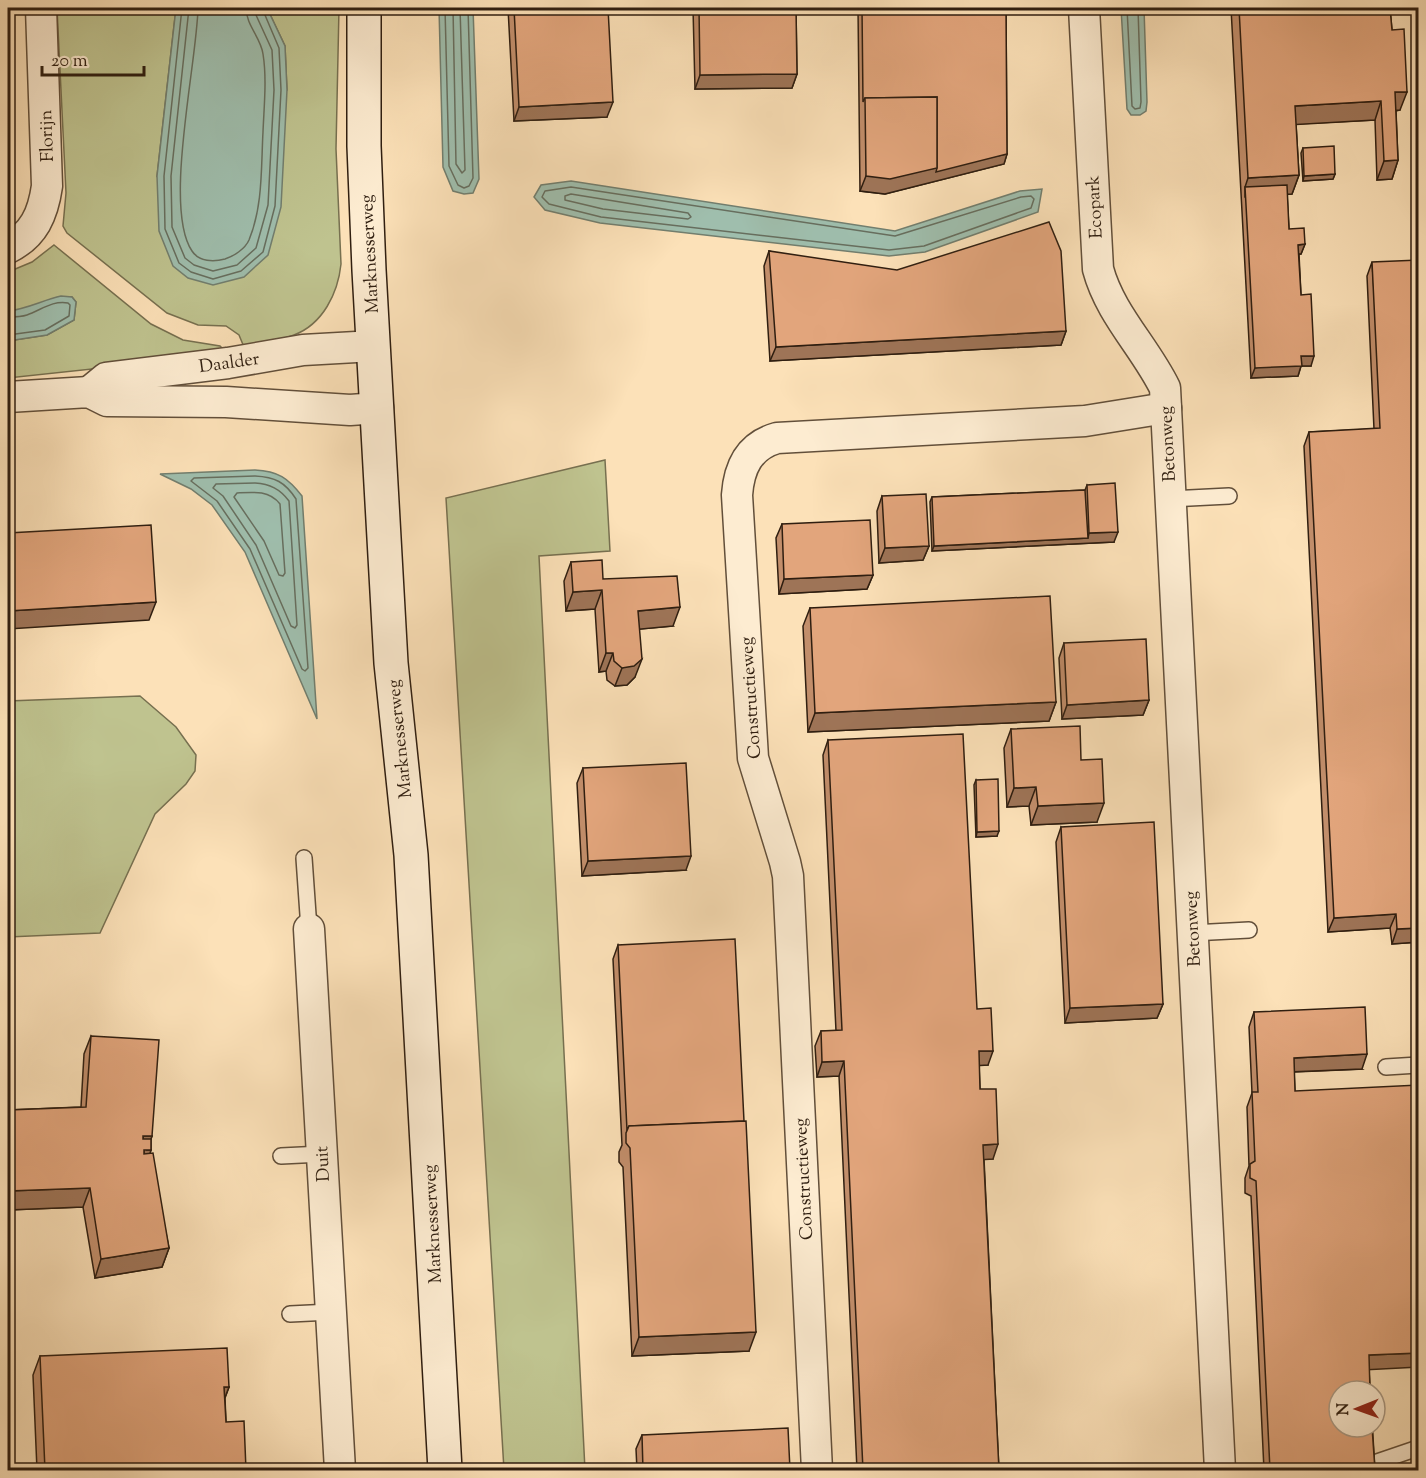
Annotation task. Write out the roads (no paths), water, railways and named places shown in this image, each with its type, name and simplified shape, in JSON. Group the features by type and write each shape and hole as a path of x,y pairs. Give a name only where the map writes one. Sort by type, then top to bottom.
{"main road":[{"name":"Marknesserweg","path":"364,8 364,146 392,663 414,902 445,1470"}],"street":[{"name":"Florijn","path":"8,248 28,235 38,220 45,203 48,186 41,8"},
{"name":"Ecopark","path":"1083,8 1098,269 1109,300 1150,361 1165,398"},
{"name":"Daalder","path":"89,392 106,378 228,363 303,350 375,346"},
{"name":"Daalder","path":"8,397 89,392 107,401 226,402 351,410 378,408"},
{"name":"Betonweg","path":"1165,398 1220,1470"},
{"name":"Constructieweg","path":"817,1470 788,876 753,758 737,495 741,468 747,457 762,444 777,438 1085,421 1165,398"},
{"name":"Duit","path":"309,929 340,1470"}],"lane":[{"path":"1170,499 1229,496"},
{"name":"Duit","path":"304,858 309,929"},
{"path":"1192,933 1249,930"},
{"path":"1386,1067 1419,1065"},
{"path":"281,1156 322,1154"},
{"path":"290,1314 331,1312"},
{"path":"1368,1465 1419,1448"}],"water":[{"path":"176,8 267,8 285,46 287,90 281,207 268,255 244,277 213,285 188,278 173,266 159,231 157,176"},
{"path":"439,8 473,8 479,179 473,193 464,194 453,191 443,167"},
{"path":"1121,8 1144,8 1147,102 1146,111 1140,115 1131,115 1127,109"},
{"path":"571,181 895,231 1020,191 1042,189 1038,212 925,252 889,256 600,223 545,210 534,197 541,185"},
{"path":"61,296 72,297 76,302 74,320 47,335 8,341 8,311"},
{"path":"255,470 270,472 282,477 292,484 302,496 317,719 245,552 212,505 191,489 160,474"}]}
